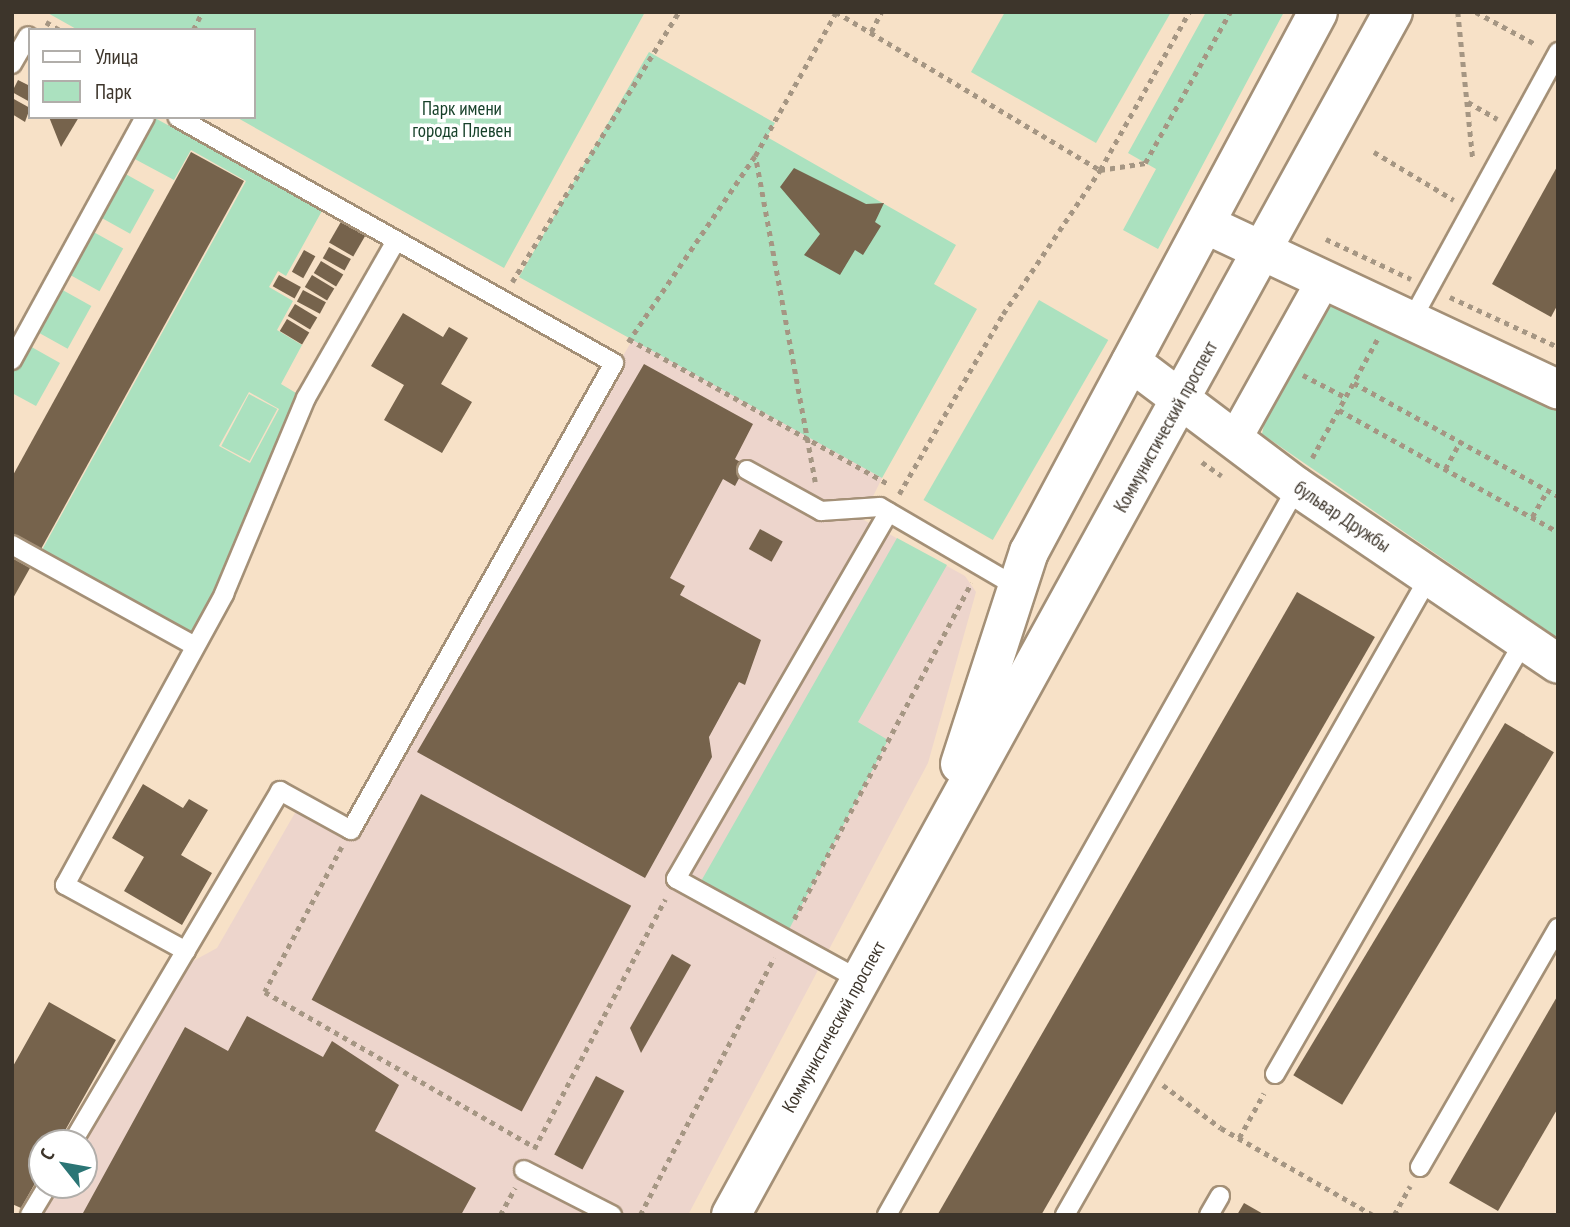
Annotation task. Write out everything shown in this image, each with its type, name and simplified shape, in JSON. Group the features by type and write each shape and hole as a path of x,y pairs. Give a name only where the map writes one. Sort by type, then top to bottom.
{"main road":[{"name":"Коммунистический проспект","path":"937,839 1015,586 1318,12"},
{"name":"Коммунистический проспект","path":"731,1215 1182,400 1393,12"},
{"path":"1205,224 1558,389"},
{"name":"бульвар Дружбы","path":"1131,362 1297,487 1558,664"}],"street":[{"path":"1234,439 1323,280"}],"lane":[{"path":"12,27 28,35"},
{"path":"12,64 28,38"},
{"path":"1402,316 1474,204 1557,54"},
{"path":"12,360 144,119"},
{"path":"80,1129 280,790 351,830 614,363 181,119"},
{"path":"186,951 65,885 195,646 306,398 396,241"},
{"path":"747,470 821,510 889,512 1015,586"},
{"path":"887,1215 1297,487"},
{"path":"860,981 676,879 889,512"},
{"path":"12,545 195,646"},
{"path":"1065,1215 1148,1074 1429,577"},
{"path":"1275,1074 1524,641"},
{"path":"1420,1167 1558,928"},
{"path":"524,1170 612,1215"},
{"path":"1209,1215 1220,1196"},
{"path":"30,1215 40,1199"}],"path":[{"path":"193,28 202,12"},
{"path":"501,300 679,12"},
{"path":"614,363 755,156 836,12 1100,170 1145,163 1230,12"},
{"path":"871,32 881,12"},
{"path":"889,512 1003,314 1100,170 1189,12"},
{"path":"1458,12 1474,204"},
{"path":"1476,12 1557,54"},
{"path":"1467,102 1516,129"},
{"path":"1374,152 1474,204"},
{"path":"755,156 821,510"},
{"path":"1297,487 1354,383 1402,316"},
{"path":"629,339 900,492"},
{"path":"1354,383 1558,496"},
{"path":"1339,410 1558,532"},
{"path":"1445,469 1460,442"},
{"path":"1532,517 1547,490"},
{"path":"640,1215 980,565"},
{"path":"351,830 265,992 535,1147"},
{"path":"524,1170 676,879"},
{"path":"1148,1074 1239,1138 1373,1215"},
{"path":"1239,1138 1275,1074"},
{"path":"1394,1215 1420,1167"}],"shaded area":[{"path":"634,337 882,478 862,519 965,576 976,592 928,763 688,1215 43,1215 50,1199 98,1199 98,1129 87,1129 175,971 217,948 303,799 352,823"}],"green space":[{"name":"Парк имени города Плевен","path":"46,12 645,12 504,268 240,119 256,119 256,28 74,28"},
{"path":"1005,12 1171,12 1096,143 971,72"},
{"path":"1206,12 1284,12 1158,249 1123,230 1156,169 1128,153"},
{"path":"649,52 775,123 767,137 956,245 934,284 977,309 882,478 519,277"},
{"path":"152,119 157,119 323,209 286,276 278,271 269,287 293,301 277,330 302,345 281,384 301,396 194,634 42,550 246,181 191,150 174,180 131,157","holes":["249,392 279,409 250,463 219,446"]},
{"path":"122,172 154,190 130,234 98,216"},
{"path":"90,230 123,248 99,291 66,273"},
{"path":"59,288 91,306 68,349 35,331"},
{"path":"1039,300 1108,340 993,540 924,500"},
{"path":"1330,301 1558,399 1558,638 1262,434 1267,411"},
{"path":"28,345 60,363 36,406 12,393 12,373"},
{"path":"249,394 277,409 250,461 221,446"},
{"path":"897,538 947,565 858,722 888,740 784,939 696,890"}],"building":[{"path":"18,80 28,85 28,101 12,92"},
{"path":"12,98 28,107 25,122 12,114"},
{"path":"50,119 78,119 61,147"},
{"path":"191,152 244,181 41,549 12,533 12,477"},
{"path":"1558,165 1558,304 1551,317 1492,284"},
{"path":"794,168 866,204 884,203 875,222 881,226 863,255 855,250 840,275 804,255 820,234 780,187"},
{"path":"342,220 366,234 353,257 329,243"},
{"path":"329,247 351,259 345,270 323,258"},
{"path":"304,250 315,256 303,278 292,272"},
{"path":"321,261 343,274 336,286 314,273"},
{"path":"279,275 301,287 295,298 273,286"},
{"path":"312,275 334,288 327,300 305,287"},
{"path":"303,290 326,302 320,314 297,301"},
{"path":"295,304 317,317 310,329 288,316"},
{"path":"403,313 443,337 449,327 468,338 441,384 472,402 442,453 384,420 404,385 371,366"},
{"path":"287,319 309,332 302,344 280,331"},
{"path":"644,364 753,424 735,459 746,465 735,486 723,479 670,578 685,586 680,595 761,640 745,685 739,682 709,737 712,757 645,878 417,752"},
{"path":"760,529 783,542 772,562 749,549"},
{"path":"12,558 30,568 12,600"},
{"path":"1297,592 1375,637 1041,1215 938,1215"},
{"path":"1505,723 1554,752 1342,1105 1293,1075"},
{"path":"143,784 183,808 189,799 208,810 181,855 212,873 182,925 124,891 144,857 112,838"},
{"path":"421,794 631,906 522,1111 312,1000"},
{"path":"672,954 691,965 641,1053 630,1028"},
{"path":"1558,995 1558,1108 1498,1211 1449,1183"},
{"path":"49,1002 116,1040 66,1129 28,1129 28,1196 21,1208 12,1204 12,1068"},
{"path":"247,1016 323,1057 332,1041 399,1085 375,1131 476,1188 461,1215 83,1213 91,1199 98,1199 98,1186 185,1027 228,1051"},
{"path":"596,1076 624,1091 582,1170 554,1155"},
{"path":"1244,1203 1265,1215 1237,1215"}]}
